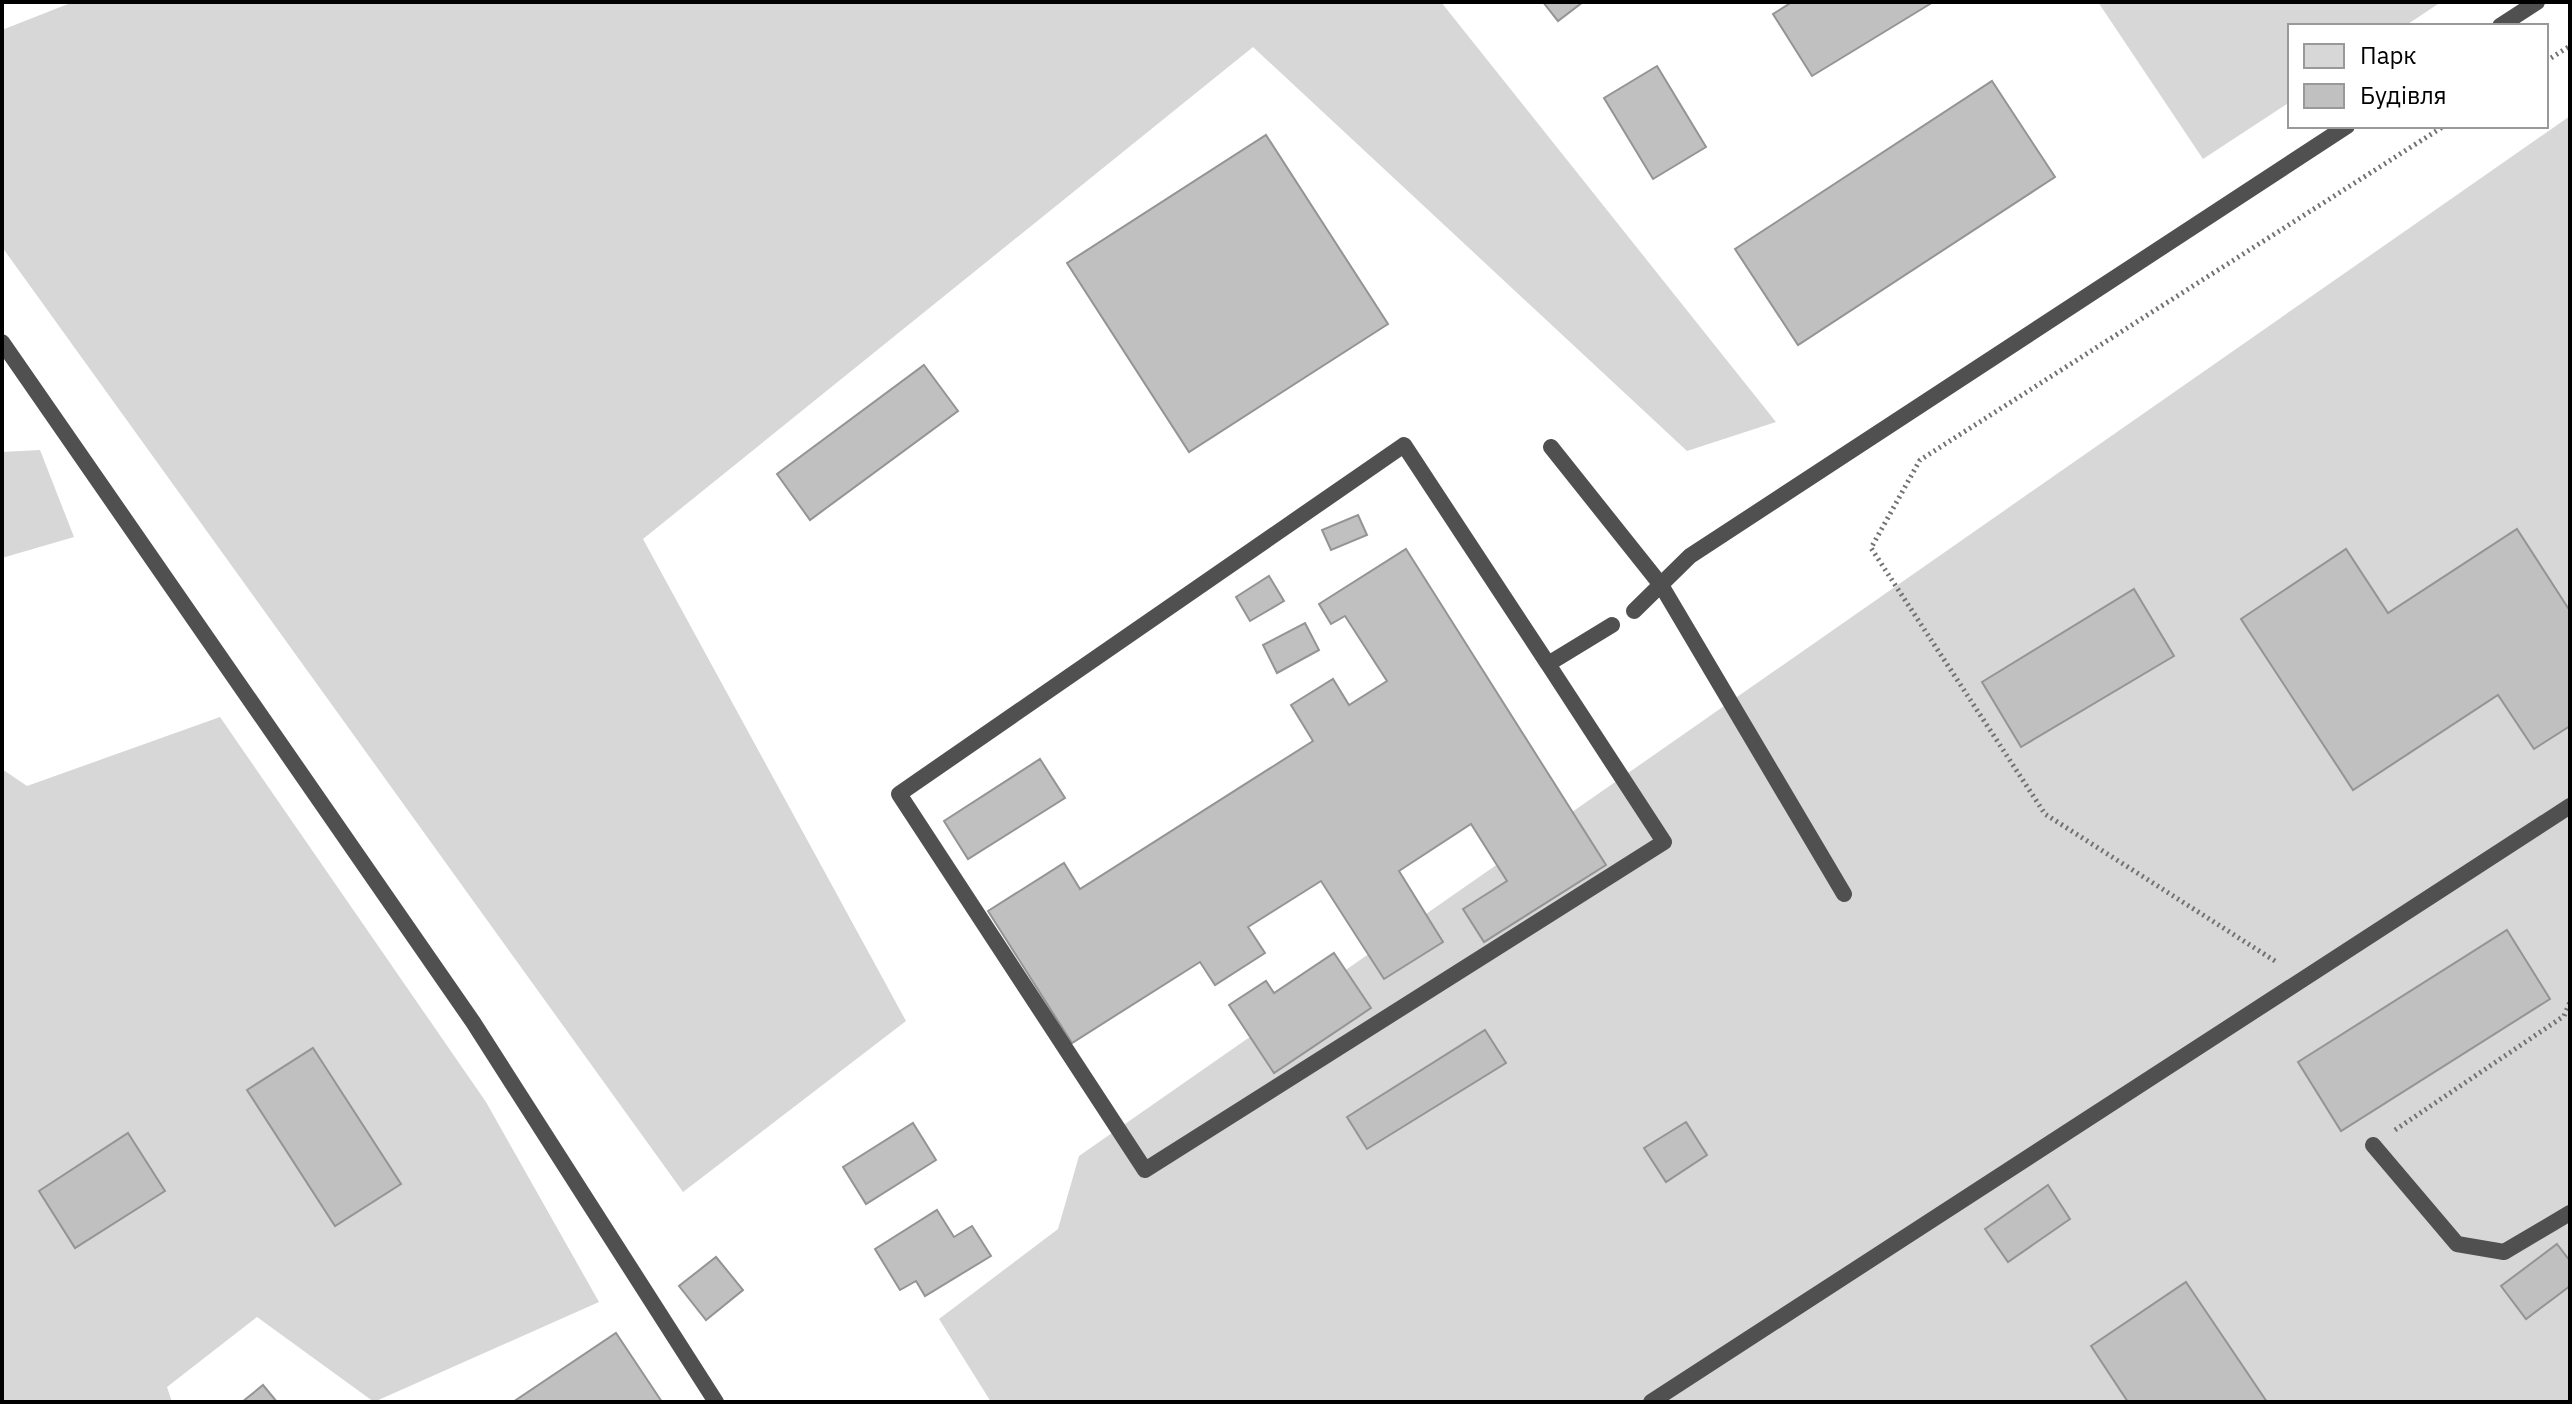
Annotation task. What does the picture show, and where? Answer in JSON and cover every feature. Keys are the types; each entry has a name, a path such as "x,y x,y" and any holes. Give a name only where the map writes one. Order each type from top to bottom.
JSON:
{"lane":[{"path":"2503,24 2537,2"},
{"path":"1634,611 1690,556 2344,128"},
{"path":"2,342 473,1022 716,1402"},
{"path":"1404,445 1548,664 1664,842 1145,1170 899,794 1404,445"},
{"path":"1551,447 1661,585 1844,894"},
{"path":"1548,664 1612,625"},
{"path":"1651,1402 2570,806"},
{"path":"2373,1145 2457,1244 2504,1252 2570,1213"}],"path":[{"path":"2548,60 2570,46"},
{"path":"2302,979 2045,814 1871,548 1920,460 2441,128"},
{"path":"2373,1145 2564,1016 2570,1002"}],"green space":[{"path":"73,2 1441,2 1776,422 1687,451 1253,47 643,539 906,1021 683,1192 2,247 2,30"},
{"path":"2098,2 2441,2 2408,24 2288,24 2288,103 2203,159"},
{"path":"2570,116 2570,1402 991,1402 939,1319 1058,1229 1079,1156"},
{"path":"40,450 74,537 2,558 2,452"},
{"path":"220,717 486,1102 599,1302 374,1402 257,1317 167,1387 172,1402 2,1402 2,769 27,786"}],"building":[{"path":"1543,2 1583,2 1558,21"},
{"path":"1792,2 1930,4 1812,76 1773,14"},
{"path":"1657,66 1706,147 1653,179 1604,98"},
{"path":"1992,81 2055,177 1798,345 1735,249"},
{"path":"1266,135 1388,324 1189,452 1067,263"},
{"path":"924,365 958,411 810,520 777,474"},
{"path":"1358,515 1367,535 1331,550 1322,530"},
{"path":"2517,529 2570,611 2570,726 2534,749 2498,695 2353,790 2241,619 2346,549 2388,613"},
{"path":"1406,549 1606,865 1484,942 1463,909 1507,881 1471,824 1399,871 1443,942 1384,979 1321,881 1248,927 1265,953 1215,985 1200,962 1072,1043 988,911 1064,863 1080,889 1313,741 1291,705 1333,679 1349,705 1387,681 1345,616 1331,624 1319,604"},
{"path":"1269,576 1284,601 1250,621 1236,597"},
{"path":"2134,589 2174,656 2021,747 1982,682"},
{"path":"1305,623 1319,650 1277,673 1263,645"},
{"path":"1040,759 1065,798 968,859 944,821"},
{"path":"2507,930 2550,999 2341,1131 2298,1062"},
{"path":"1334,953 1371,1008 1274,1073 1229,1005 1266,981 1274,993"},
{"path":"1485,1030 1506,1063 1367,1149 1347,1117"},
{"path":"313,1048 401,1184 335,1226 247,1090"},
{"path":"1686,1122 1707,1155 1666,1182 1644,1148"},
{"path":"913,1123 936,1160 866,1204 843,1167"},
{"path":"128,1133 165,1191 75,1248 39,1191"},
{"path":"2048,1185 2070,1219 2008,1262 1985,1229"},
{"path":"937,1210 954,1237 972,1226 991,1256 925,1296 916,1281 900,1290 875,1249"},
{"path":"2557,1244 2570,1261 2570,1286 2526,1319 2501,1286"},
{"path":"716,1257 743,1290 706,1320 679,1286"},
{"path":"2186,1282 2267,1402 2128,1402 2091,1346"},
{"path":"616,1333 662,1402 513,1402"},
{"path":"263,1385 277,1402 242,1402"}]}
